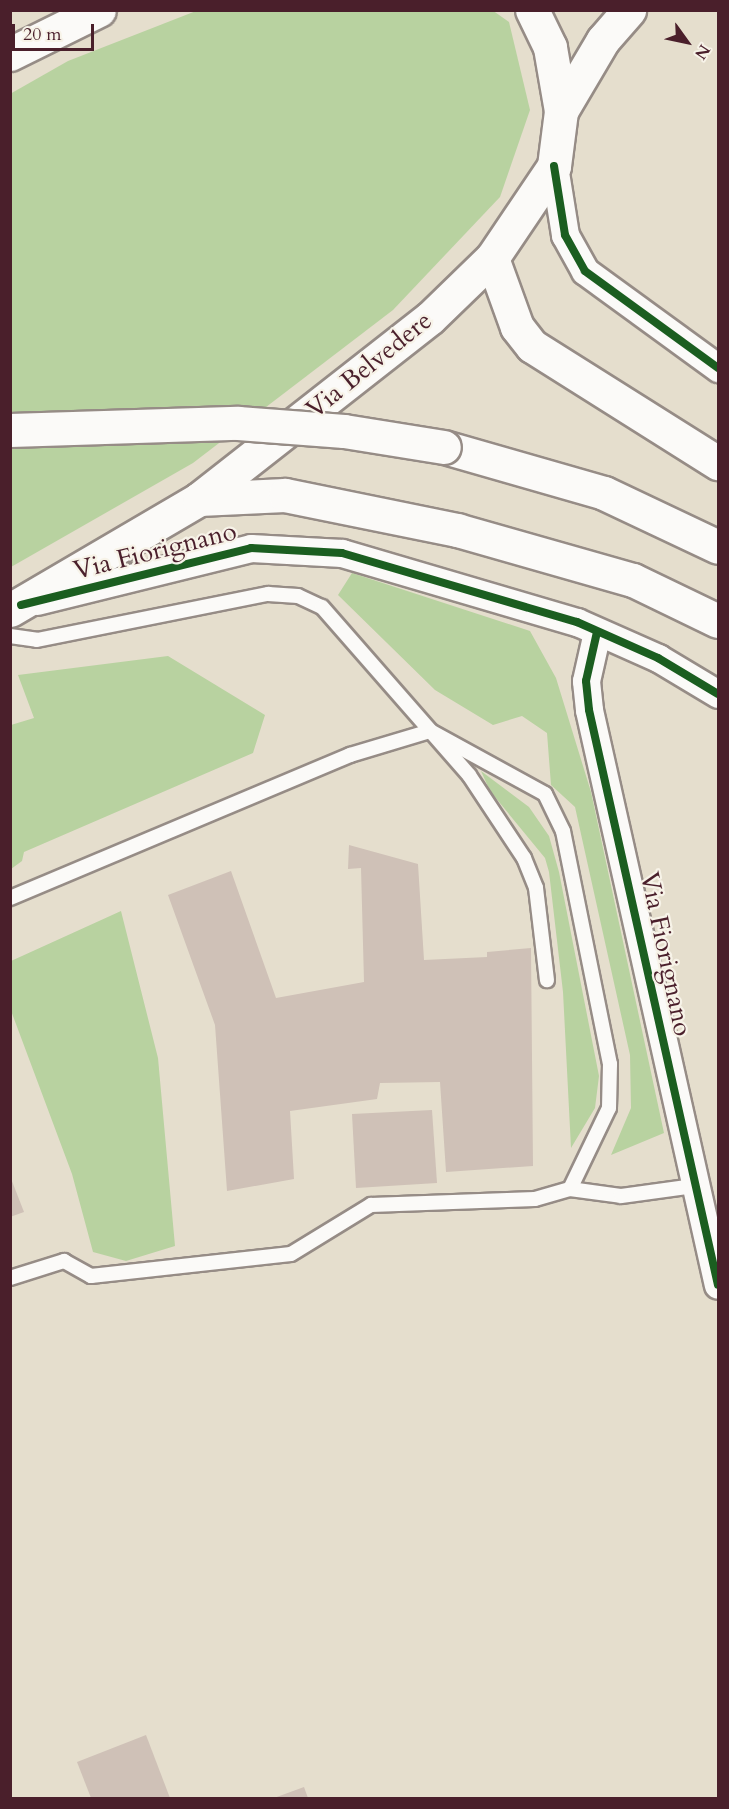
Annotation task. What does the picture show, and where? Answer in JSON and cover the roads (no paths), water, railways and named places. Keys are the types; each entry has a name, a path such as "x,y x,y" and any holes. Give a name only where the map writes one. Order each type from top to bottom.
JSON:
{"main road":[{"path":"10,54 99,10"},
{"name":"Via Belvedere","path":"16,608 199,499 430,318 492,258 554,166 561,111 550,47 532,10"},
{"path":"561,111 603,39 630,10"},
{"path":"492,258 517,327 532,346 718,463"},
{"path":"10,430 238,423 344,431 444,447 604,493 718,547"},
{"path":"199,499 285,495 457,530 633,580 718,621"}],"street":[{"path":"554,166 565,235 585,271 718,368"},
{"name":"Via Fiorignano","path":"16,608 251,548 342,553 587,627 586,681 589,710 694,1186 711,1222 718,1285"},
{"path":"587,627 658,658 718,693"}],"lane":[{"path":"10,636 37,640 268,594 298,596 322,607 469,775 524,858 536,888 547,980"},
{"path":"10,898 350,755 430,731 545,794 563,831 610,1064 609,1108 570,1189"},
{"path":"10,1278 64,1261 91,1276 291,1254 371,1205 535,1200 570,1189 621,1196 694,1186"}]}
